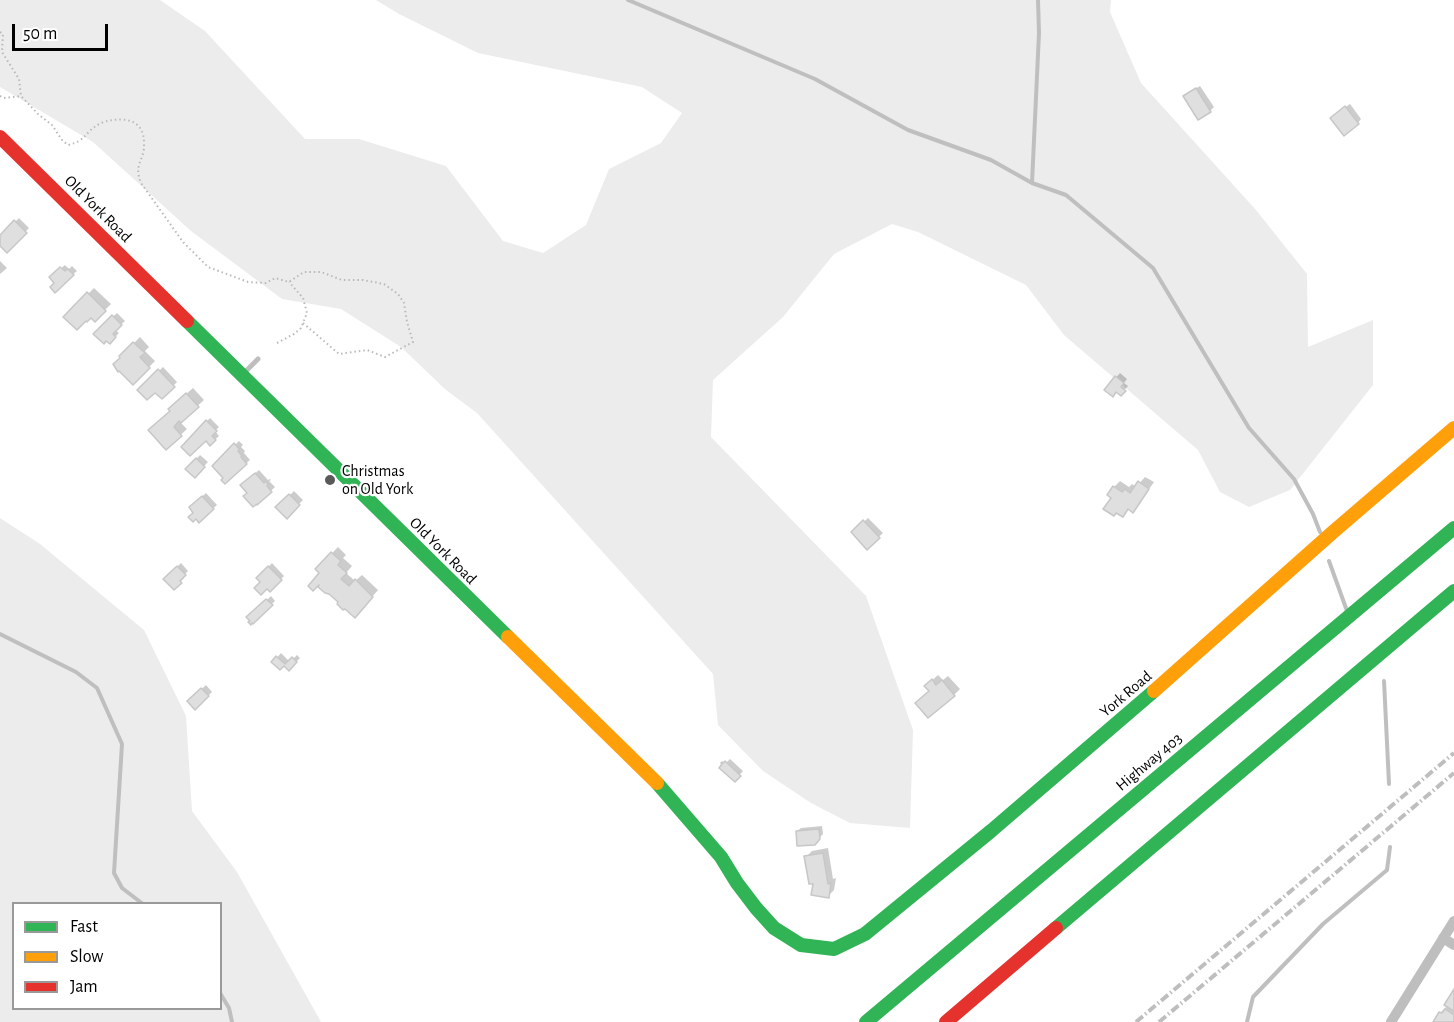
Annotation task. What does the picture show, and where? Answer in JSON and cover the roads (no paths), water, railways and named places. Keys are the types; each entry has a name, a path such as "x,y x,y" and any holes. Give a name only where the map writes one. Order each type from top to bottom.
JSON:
{"main road":[{"name":"Old York Road","path":"0,137 654,782 721,857 737,883 774,928 801,945"},
{"name":"York Road","path":"801,945 834,949 865,934 991,831 1164,683 1454,428"},
{"name":"Highway 403","path":"866,1022 1454,528"},
{"path":"946,1022 1454,591"}],"street":[{"path":"1391,1022 1454,921"},
{"path":"1443,938 1454,945"}],"lane":[{"path":"242,375 258,358"}],"waterway":[{"path":"628,0 815,79 908,130 991,160 1032,183 1066,195 1153,268 1249,428 1294,479 1320,532"},
{"path":"1032,183 1039,33 1038,0"},
{"path":"1329,561 1347,611"},
{"path":"0,634 76,672 97,688 122,744 114,873 122,888 140,902"},
{"path":"1384,681 1389,784"},
{"path":"1247,1022 1253,997 1323,924 1387,870 1390,847"},
{"path":"222,996 229,1008 232,1022"}],"railway":[{"path":"1136,1022 1454,753"},
{"path":"1159,1022 1454,773"}],"place":[{"name":"Christmas on Old York","path":"330,480"}]}
